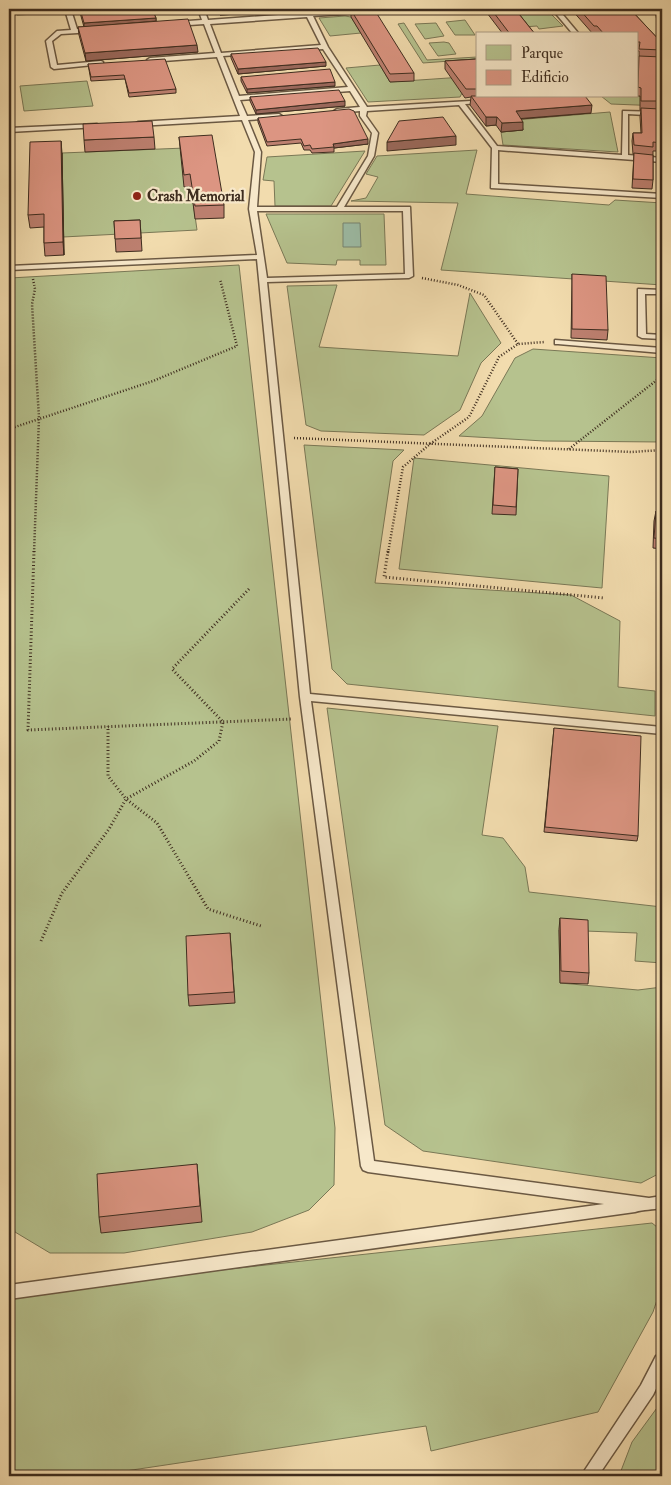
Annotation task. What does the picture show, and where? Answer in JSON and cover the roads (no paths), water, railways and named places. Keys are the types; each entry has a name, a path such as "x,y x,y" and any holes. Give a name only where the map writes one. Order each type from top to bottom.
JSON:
{"lane":[{"path":"201,9 219,55 233,78 236,98 258,152 252,210 261,257 305,697 368,1166 656,1203"},
{"path":"168,24 308,12 394,9"},
{"path":"555,9 574,32"},
{"path":"308,12 325,47 364,108 363,116 374,133 371,156 339,209"},
{"path":"69,13 74,31"},
{"path":"102,29 59,32 49,41 54,67 113,63"},
{"path":"142,61 325,47"},
{"path":"330,70 339,69"},
{"path":"236,98 351,89"},
{"path":"324,112 490,100"},
{"path":"460,102 495,148 494,186 662,196"},
{"path":"625,158 625,112 662,114"},
{"path":"127,124 284,116"},
{"path":"9,130 107,125"},
{"path":"495,148 662,160"},
{"path":"252,210 408,209 409,276 263,280"},
{"path":"9,268 261,257"},
{"path":"662,292 641,291 642,336 662,337"},
{"path":"558,342 662,351"},
{"path":"305,697 662,730"},
{"path":"9,1292 656,1203"},
{"path":"589,1476 647,1390 662,1362"}],"place":[{"name":"Crash Memorial","path":"137,196"}]}
